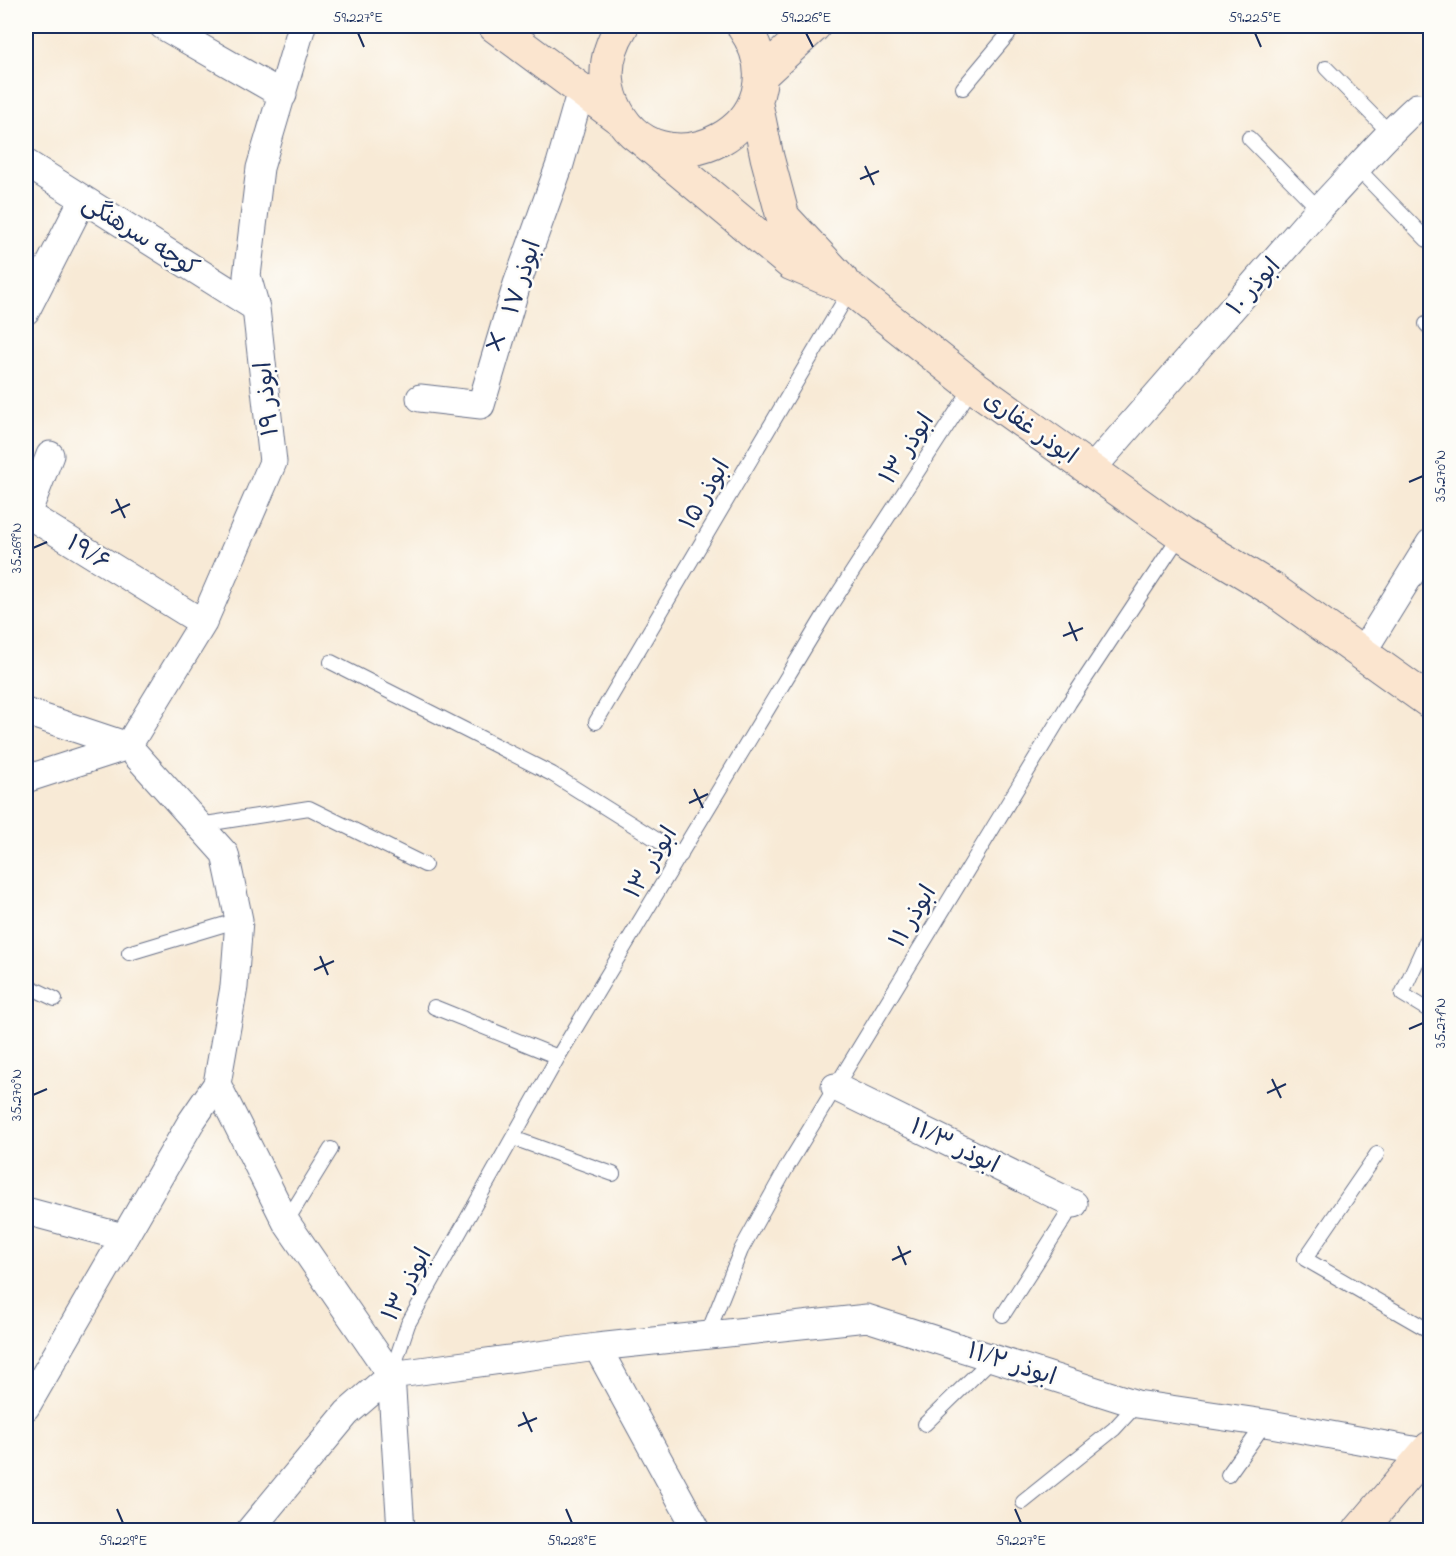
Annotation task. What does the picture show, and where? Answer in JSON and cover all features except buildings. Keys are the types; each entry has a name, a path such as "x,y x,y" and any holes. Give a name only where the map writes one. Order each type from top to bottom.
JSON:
{"main road":[{"path":"495,26 620,118"},
{"path":"620,118 607,88 607,56 622,26"},
{"path":"743,26 755,43 766,157 783,217 850,289"},
{"path":"643,140 674,150 706,147 734,132 759,89 814,26"},
{"name":"ابوذر غفاری","path":"620,118 643,140 792,264 850,289 973,386 1181,534 1272,589 1431,702"},
{"path":"1360,1530 1428,1453"}],"street":[{"path":"163,26 283,95"},
{"name":"ابوذر ۱۹","path":"128,746 203,623 273,462 256,308 247,276 260,168 302,26"},
{"name":"ابوذر ۱۷","path":"420,398 481,405 517,284 560,164 581,90"},
{"name":"ابوذر ۱۰","path":"1092,469 1319,209 1358,170 1389,132 1417,107"},
{"name":"کوچه سرهنگی","path":"26,163 256,308"},
{"path":"26,311 83,199"},
{"name":"۱۹/۶","path":"50,455 27,514 203,623"},
{"path":"1362,653 1431,543"},
{"path":"26,712 128,746 225,854 239,920 234,987 217,1084 191,1122 26,1407"},
{"path":"26,779 128,746"},
{"path":"217,1084 286,1222 391,1375 401,1530"},
{"name":"ابوذر ۱۱/۳","path":"835,1087 1074,1204"},
{"path":"26,1211 123,1238"},
{"name":"ابوذر ۱۱/۲","path":"391,1375 597,1347 867,1318 1137,1404 1428,1453"},
{"path":"597,1347 697,1530"},
{"path":"250,1530 347,1413 391,1375"}],"lane":[{"path":"963,88 1015,26"},
{"path":"1326,68 1389,132"},
{"path":"1249,138 1319,209"},
{"path":"1358,170 1427,240"},
{"name":"ابوذر ۱۵","path":"596,722 850,289"},
{"name":"ابوذر ۱۳","path":"391,1375 408,1324 558,1057 825,614 973,386"},
{"name":"ابوذر ۱۱","path":"707,1335 741,1250 835,1087 1069,703 1181,534"},
{"path":"331,662 552,774 681,855"},
{"path":"199,825 309,808 425,866"},
{"path":"129,953 239,920"},
{"path":"1431,933 1402,994 1431,1011"},
{"path":"26,985 55,999"},
{"path":"434,1007 558,1057"},
{"path":"513,1138 613,1174"},
{"path":"286,1222 331,1149"},
{"path":"1377,1154 1305,1259 1431,1331"},
{"path":"1003,1316 1074,1204"},
{"path":"925,1424 994,1357"},
{"path":"1023,1502 1114,1430 1137,1404"},
{"path":"1228,1475 1265,1424"}]}
